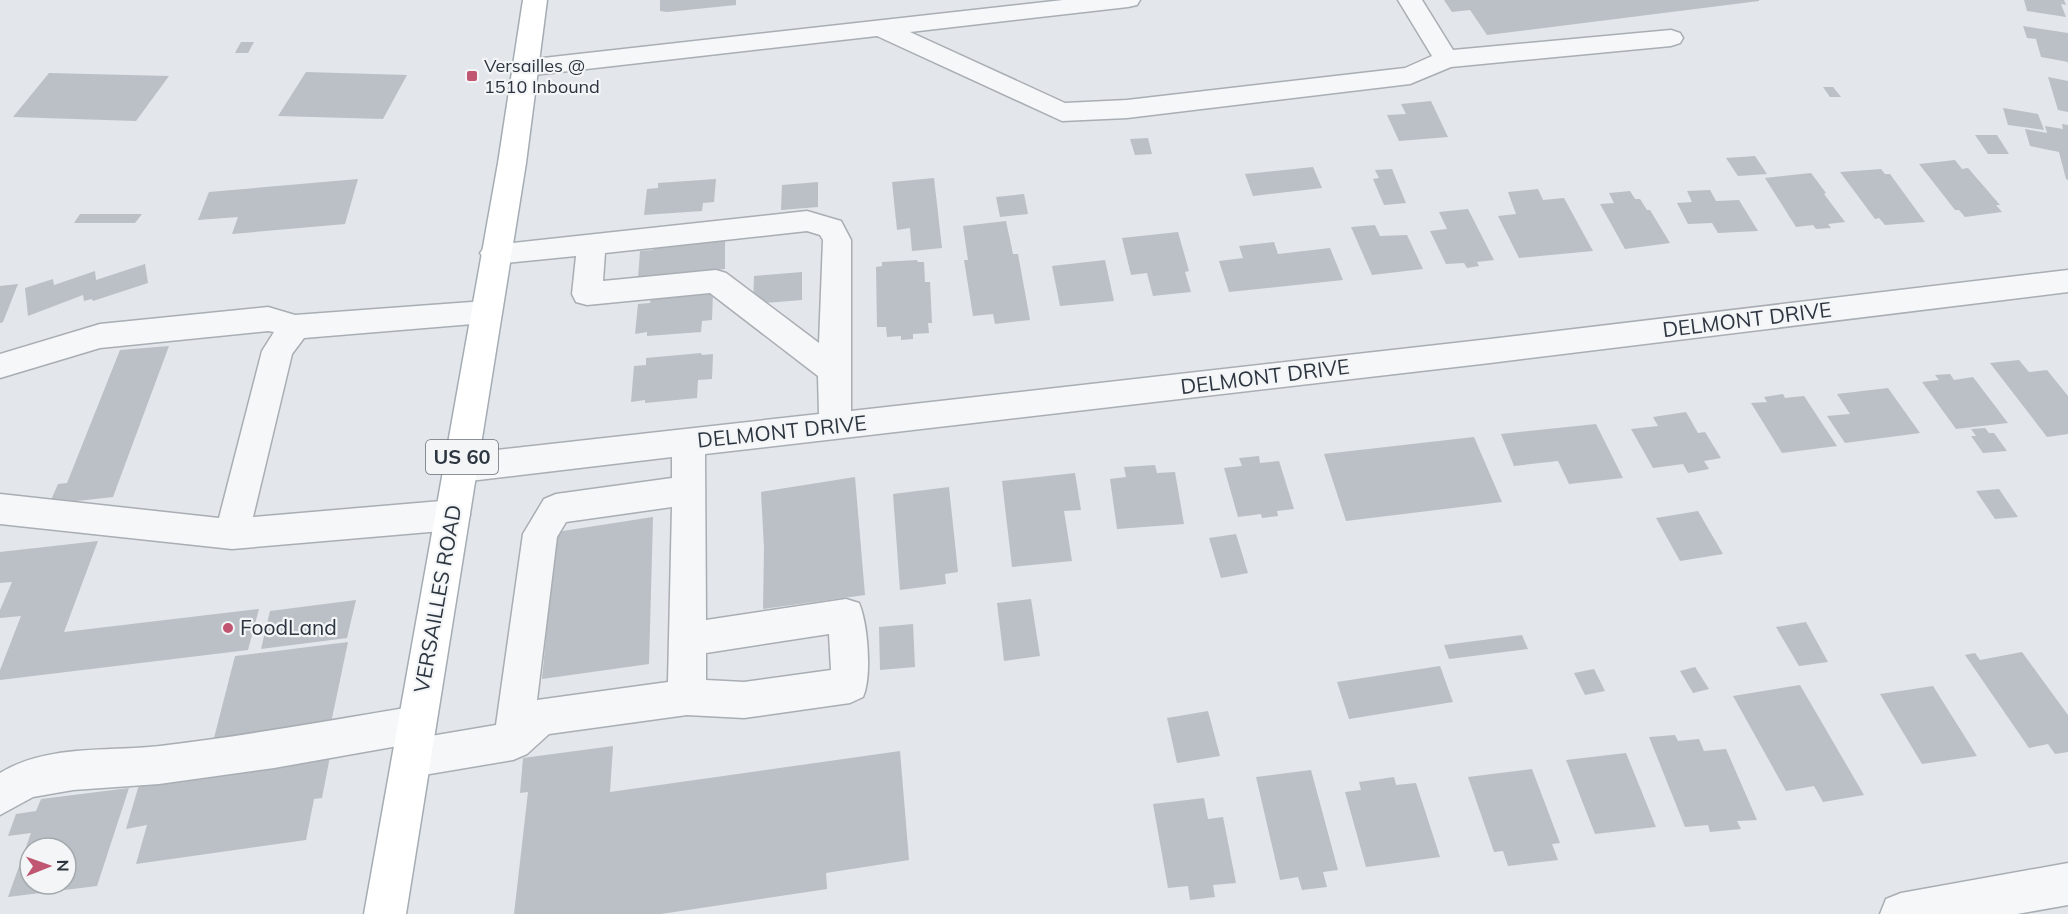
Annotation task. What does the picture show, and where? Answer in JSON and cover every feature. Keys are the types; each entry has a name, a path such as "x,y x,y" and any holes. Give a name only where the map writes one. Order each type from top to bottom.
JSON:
{"main road":[{"name":"VERSAILLES ROAD","path":"385,914 512,163 535,0"}],"street":[{"path":"525,68 1128,0"},
{"path":"1410,0 1446,59"},
{"path":"880,28 1062,112 1127,109 1410,76 1446,59 1671,38"},
{"path":"495,253 807,221 831,228 837,240 835,426"},
{"path":"591,244 587,294 716,281 834,371"},
{"name":"DELMONT DRIVE","path":"461,468 2068,281"},
{"path":"0,366 100,336 268,319 295,327 485,312"},
{"path":"232,534 277,351 295,327"},
{"path":"687,697 689,442"},
{"path":"513,741 540,534 555,509 689,490"},
{"path":"0,509 232,534 453,515"},
{"path":"0,795 26,779 73,771 159,765 240,754 415,741 513,741 540,717 687,697 744,700 850,685 846,615 688,639"},
{"path":"1901,914 2068,884"}],"building":[{"path":"660,0 736,0 736,5 667,12 660,11"},
{"path":"1444,0 1759,1 1487,35 1470,10 1452,12"},
{"path":"2024,0 2064,0 2066,5 2061,4 2066,17 2027,11"},
{"path":"2023,26 2068,33 2068,62 2041,57 2036,39 2027,38"},
{"path":"241,42 254,42 248,53 235,53"},
{"path":"306,72 407,75 383,119 278,116"},
{"path":"49,73 169,76 136,121 13,117"},
{"path":"2048,77 2068,81 2068,112 2058,110"},
{"path":"1823,87 1833,87 1841,97 1830,97"},
{"path":"1431,101 1448,137 1399,141 1387,115 1406,114 1401,104"},
{"path":"2003,108 2038,114 2044,130 2008,125"},
{"path":"2062,124 2068,125 2068,180 2059,152 2030,146 2025,129 2047,133 2045,126 2063,129"},
{"path":"1975,135 1997,135 2009,154 1988,154"},
{"path":"1148,138 1152,154 1135,155 1130,139"},
{"path":"1755,156 1767,174 1738,176 1726,158"},
{"path":"1955,160 1962,169 1968,168 2000,205 1996,205 2002,212 1965,217 1959,210 1955,210 1919,164"},
{"path":"1313,167 1322,188 1253,196 1245,174"},
{"path":"1392,169 1406,203 1384,205 1373,179 1379,178 1375,170"},
{"path":"1881,169 1885,174 1890,174 1925,222 1885,225 1879,218 1875,219 1840,172"},
{"path":"1811,173 1845,222 1828,224 1831,228 1816,229 1813,225 1796,227 1765,178"},
{"path":"934,178 942,248 912,251 910,228 897,230 892,182"},
{"path":"358,179 345,224 232,234 238,217 198,220 209,192"},
{"path":"716,179 714,202 703,203 702,211 644,215 647,189 658,188 658,183"},
{"path":"818,182 818,207 781,210 782,185"},
{"path":"1538,189 1543,200 1564,198 1593,251 1519,258 1498,216 1516,214 1508,192"},
{"path":"1710,190 1716,201 1739,200 1758,231 1718,233 1712,223 1688,224 1677,203 1692,202 1687,191"},
{"path":"1630,191 1635,199 1640,199 1647,210 1650,210 1670,243 1625,249 1600,204 1614,203 1609,193"},
{"path":"1024,194 1028,214 1000,217 996,197"},
{"path":"1468,209 1494,260 1477,262 1479,266 1467,268 1464,263 1446,264 1430,231 1447,229 1439,212"},
{"path":"80,214 142,214 135,223 74,223"},
{"path":"1006,221 1013,254 1018,254 1030,320 995,324 993,314 973,316 964,260 968,260 963,226"},
{"path":"1375,225 1380,236 1407,235 1423,269 1372,275 1351,227"},
{"path":"725,231 725,269 638,279 640,251 653,250 654,238"},
{"path":"1178,232 1189,271 1185,272 1191,292 1153,296 1147,273 1131,275 1122,238"},
{"path":"1274,242 1278,254 1330,248 1343,280 1229,292 1219,261 1243,258 1239,246"},
{"path":"917,260 924,262 925,282 930,282 932,323 928,323 929,333 913,334 913,339 901,340 901,336 887,337 886,327 877,327 876,267 882,266 882,262"},
{"path":"1105,260 1114,301 1060,306 1052,266"},
{"path":"145,264 148,283 93,301 92,299 84,301 83,295 28,316 25,288 53,279 54,285 95,271 96,280"},
{"path":"802,272 802,300 753,304 754,276"},
{"path":"18,284 3,322 0,323 0,286"},
{"path":"713,292 712,320 702,321 701,332 647,336 647,332 635,334 638,304 650,303 651,298"},
{"path":"169,346 113,497 59,503 60,499 51,500 58,484 67,483 120,350"},
{"path":"701,353 702,355 713,354 712,379 698,380 697,398 645,403 645,400 631,402 634,366 646,365 646,358"},
{"path":"2019,360 2029,372 2047,370 2068,396 2068,434 2047,437 1990,363"},
{"path":"1950,374 1954,380 1973,377 2008,423 1956,429 1922,382 1939,380 1935,375"},
{"path":"1888,388 1920,433 1845,443 1827,416 1850,414 1837,394"},
{"path":"1783,394 1785,398 1804,396 1837,446 1782,453 1751,403 1767,402 1764,397"},
{"path":"1686,412 1698,433 1705,432 1721,458 1704,461 1709,469 1688,473 1683,464 1653,468 1631,429 1658,426 1653,417"},
{"path":"1596,424 1623,478 1569,484 1558,461 1514,466 1501,434"},
{"path":"1985,428 1989,433 1994,433 2007,451 1983,453 1971,436 1976,436 1971,429"},
{"path":"1474,437 1502,502 1346,521 1324,454"},
{"path":"1259,456 1260,463 1279,461 1294,509 1277,511 1278,516 1262,518 1261,514 1238,517 1224,468 1242,466 1239,458"},
{"path":"1155,465 1157,473 1175,472 1184,524 1117,529 1110,479 1126,477 1124,467"},
{"path":"1075,473 1081,510 1064,511 1072,561 1012,567 1002,481"},
{"path":"855,477 865,595 763,609 764,548 761,492"},
{"path":"949,487 958,572 945,574 946,584 900,590 893,494"},
{"path":"1999,489 2018,517 1995,519 1976,491"},
{"path":"1698,511 1723,554 1680,561 1656,518"},
{"path":"653,517 649,664 542,679 556,532"},
{"path":"1236,534 1248,573 1221,578 1209,538"},
{"path":"98,541 64,632 259,609 248,650 0,680 0,670 21,616 0,618 0,610 12,582 0,583 0,552"},
{"path":"1031,599 1040,656 1004,661 997,603"},
{"path":"356,600 347,638 261,649 270,611"},
{"path":"1806,622 1828,662 1799,666 1776,627"},
{"path":"913,624 915,667 880,670 879,627"},
{"path":"1522,635 1528,649 1449,659 1444,645"},
{"path":"348,642 331,723 214,738 235,656"},
{"path":"2022,652 2068,715 2068,752 2055,754 2048,744 2029,748 1965,655 1975,653 1980,660"},
{"path":"1440,666 1453,702 1349,719 1337,682"},
{"path":"1695,667 1709,689 1693,693 1680,671"},
{"path":"1594,669 1605,691 1585,695 1574,673"},
{"path":"1800,685 1864,795 1823,802 1814,786 1786,791 1733,696"},
{"path":"1933,686 1977,756 1922,764 1880,694"},
{"path":"1208,711 1220,756 1177,763 1167,718"},
{"path":"1675,735 1678,741 1699,739 1704,751 1726,749 1757,820 1737,821 1741,829 1710,832 1708,825 1685,827 1649,737"},
{"path":"613,746 610,792 900,751 909,860 826,873 827,889 661,914 514,914 528,792 520,793 523,758"},
{"path":"331,751 322,798 314,799 306,840 136,864 147,825 126,829 141,778"},
{"path":"1626,753 1656,827 1595,834 1566,760"},
{"path":"1532,769 1560,843 1552,844 1558,860 1508,866 1503,851 1494,852 1468,777"},
{"path":"1311,770 1338,870 1323,872 1327,887 1302,890 1298,877 1280,880 1256,777"},
{"path":"1394,777 1396,785 1416,783 1440,857 1366,867 1345,792 1361,790 1359,782"},
{"path":"129,788 97,886 78,888 78,836 30,836 31,833 8,836 16,814 36,811 41,799"},
{"path":"1204,798 1208,819 1223,817 1236,883 1213,885 1215,897 1190,900 1188,886 1168,888 1153,804"},
{"path":"18,869 18,896 8,897"}],"place":[{"name":"Versailles @ 1510 Inbound","path":"472,76"},
{"name":"FoodLand","path":"228,628"}]}
